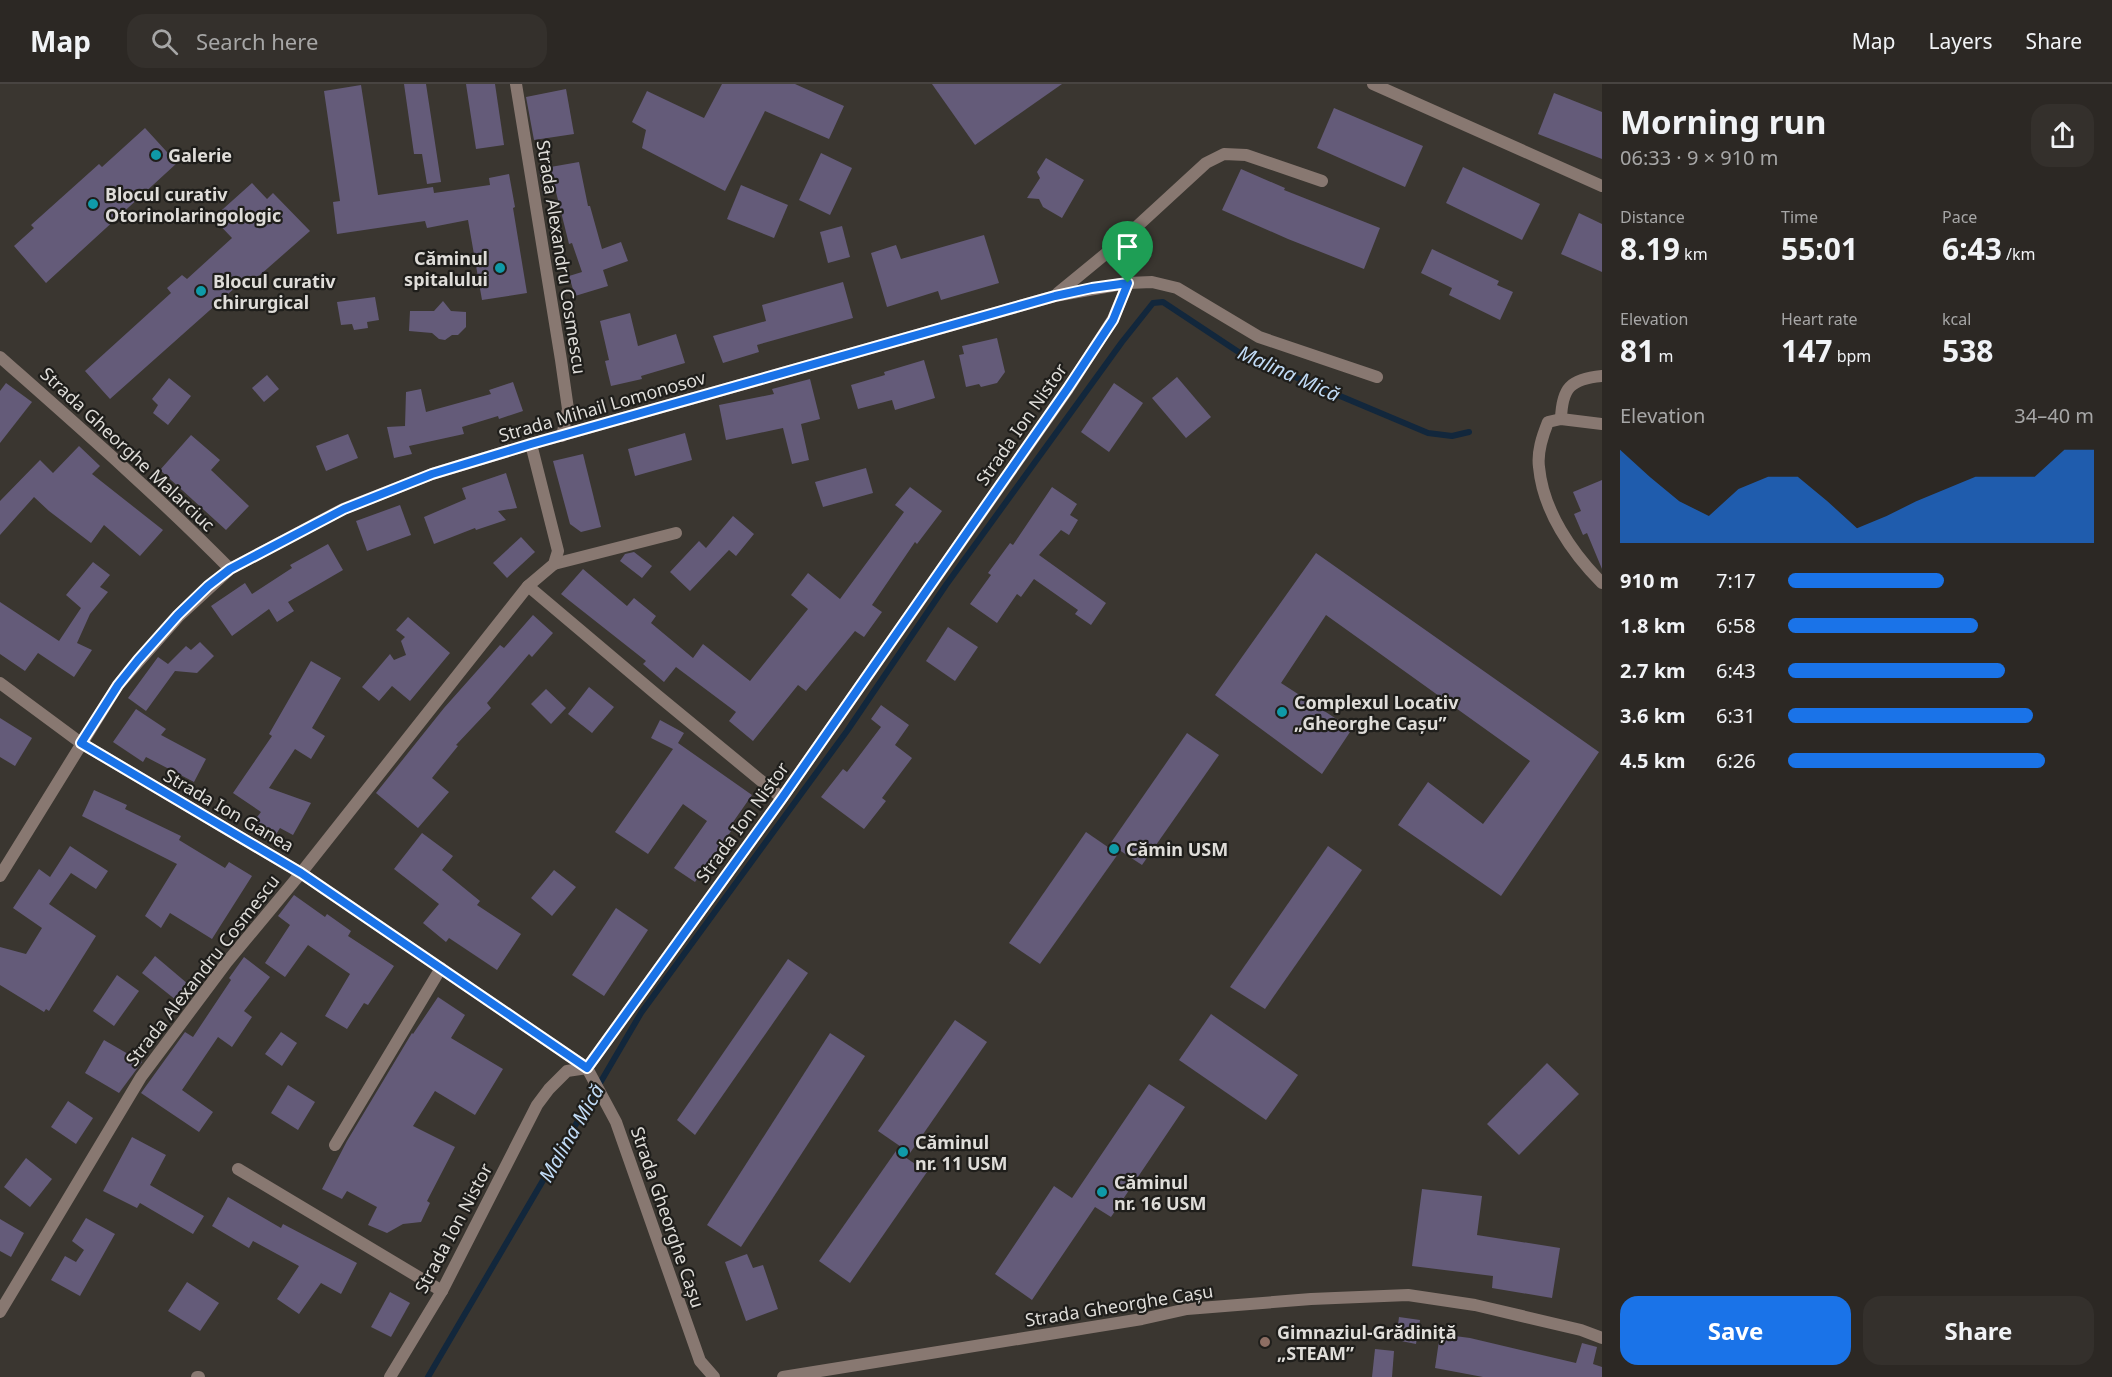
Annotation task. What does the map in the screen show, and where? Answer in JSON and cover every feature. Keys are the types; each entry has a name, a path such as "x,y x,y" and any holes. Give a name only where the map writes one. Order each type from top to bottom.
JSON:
{"street":[{"name":"Strada Alexandru Cosmescu","path":"516,84 568,409 562,436"},
{"path":"1373,84 1602,186"},
{"path":"1055,296 1120,242 1206,163 1224,154 1246,155 1322,181"},
{"name":"Strada Mihail Lomonosov","path":"0,876 118,685 178,615 230,569 344,509 432,474 1055,296 1128,283 1152,282 1177,288 1260,337 1377,377"},
{"name":"Strada Ion Nistor","path":"390,1377 442,1291 537,1105 567,1071 587,1068 782,798 1068,388 1113,320 1128,283"},
{"name":"Strada Gheorghe Malarciuc","path":"0,357 114,459 230,569"},
{"path":"1561,419 1562,400 1572,384 1587,377 1602,376"},
{"path":"1602,424 1561,419 1548,422 1542,435 1539,467 1543,488 1558,525 1585,565 1602,583"},
{"path":"531,444 558,551 554,564"},
{"name":"Strada Alexandru Cosmescu","path":"0,1312 141,1077 226,962 301,873 528,586 554,564 676,533"},
{"path":"528,586 782,798"},
{"name":"Strada Ion Ganea","path":"0,682 81,743 301,873 587,1068"},
{"path":"335,1145 441,968"},
{"name":"Strada Gheorghe Cașu","path":"587,1068 616,1122 700,1361 714,1377"},
{"path":"238,1169 442,1291"},
{"name":"Strada Gheorghe Cașu","path":"783,1377 1130,1321 1187,1309 1311,1299 1408,1295 1476,1305 1581,1330 1602,1338"}],"building":[{"path":"404,84 426,84 441,182 427,184 422,154 414,154"},
{"path":"466,84 495,84 504,145 476,149"},
{"path":"722,84 795,84 844,106 829,139 765,111 725,191 642,148 646,130 632,122 647,91 704,118"},
{"path":"932,84 1062,84 975,145"},
{"path":"361,85 378,195 433,187 434,193 490,185 489,178 509,174 527,293 482,300 468,220 427,228 425,221 337,234 333,202 340,201 324,91"},
{"path":"566,89 574,134 534,140 526,97"},
{"path":"1554,93 1602,112 1602,159 1538,134"},
{"path":"1334,108 1423,146 1405,187 1317,148"},
{"name":"Blocul curativ Otorinolaringologic","path":"145,128 177,163 46,283 14,246 34,228 31,225 99,164 102,167"},
{"path":"821,153 852,168 830,215 799,200"},
{"path":"1046,158 1084,180 1062,218 1043,207 1039,199 1027,198 1040,178 1037,172"},
{"path":"579,162 588,206 590,206 602,249 621,242 628,261 603,270 608,286 575,296 569,276 582,272 572,243 569,244 556,192 543,195 539,169"},
{"path":"1463,167 1540,204 1522,240 1446,203"},
{"path":"1241,169 1285,188 1284,190 1380,228 1364,269 1222,210"},
{"name":"Blocul curativ chirurgical","path":"252,183 267,199 273,193 310,231 251,283 246,278 110,399 85,371 171,293 167,288 182,275 187,279 232,238 213,218"},
{"path":"741,185 788,205 774,238 727,219"},
{"path":"1579,213 1602,224 1602,272 1561,254"},
{"path":"842,226 850,257 828,263 820,232"},
{"path":"984,235 999,283 941,300 938,291 887,307 871,253 896,245 901,259"},
{"path":"1432,249 1499,281 1497,285 1513,292 1500,320 1449,295 1452,288 1421,273"},
{"path":"843,282 853,318 757,345 759,352 723,363 713,336 766,321 762,305"},
{"path":"375,297 379,320 367,322 368,328 354,330 352,324 341,325 337,302"},
{"path":"443,301 451,311 466,312 466,327 458,335 452,335 445,340 439,339 432,333 409,331 410,311 434,311"},
{"path":"630,313 638,346 676,334 685,363 641,376 642,379 611,386 605,361 609,360 600,321"},
{"path":"997,338 1005,372 997,383 981,387 979,384 966,387 959,355 964,354 962,346"},
{"path":"924,360 935,398 895,410 892,400 858,409 851,385"},
{"path":"267,375 279,389 264,402 252,388"},
{"path":"1177,377 1211,417 1186,438 1152,398"},
{"path":"169,378 191,396 168,425 153,413 158,405 152,399"},
{"path":"810,379 820,419 801,424 809,460 792,464 783,428 726,440 719,405 774,394 772,389"},
{"path":"513,382 523,411 462,427 464,434 409,446 412,454 394,458 387,427 405,426 406,392 421,389 426,412 491,394 489,390"},
{"path":"6,383 32,402 0,443 0,391"},
{"path":"1114,383 1143,403 1109,452 1081,432"},
{"path":"685,433 692,460 635,476 628,449"},
{"path":"348,434 358,458 326,471 316,446"},
{"path":"191,435 220,460 211,470 249,506 226,530 160,470"},
{"path":"79,446 100,466 92,474 163,530 140,556 104,525 91,543 34,497 0,535 0,501 40,460 53,473"},
{"path":"583,454 601,527 581,532 570,524 553,461"},
{"path":"866,468 873,493 823,507 815,482"},
{"path":"506,473 517,508 498,511 506,520 476,530 475,528 434,544 424,517 466,499 462,488"},
{"path":"1602,480 1602,569 1587,533 1583,535 1574,514 1581,511 1573,492"},
{"path":"910,487 942,511 917,544 915,542 872,605 882,612 864,637 855,631 806,691 798,685 753,741 729,721 736,712 676,667 664,682 643,664 646,661 561,594 583,569 627,606 634,598 656,616 651,623 693,658 703,644 750,681 808,609 791,595 808,573 840,599 904,512 895,505"},
{"path":"1052,487 1077,504 1070,515 1078,520 1069,535 1061,530 1039,555 1106,603 1091,625 1075,614 1078,610 1034,579 1021,597 1017,594 997,623 970,604 991,575 988,573 1010,543 1013,545"},
{"path":"400,505 411,535 367,551 356,521"},
{"path":"733,516 754,534 736,556 729,550 690,591 670,572 699,541 706,548"},
{"path":"521,537 535,552 507,578 493,563"},
{"path":"328,544 343,570 288,602 294,611 277,622 269,609 232,636 211,606 245,583 252,594 292,568 290,565"},
{"path":"634,552 652,566 642,578 620,561 625,554"},
{"name":"Complexul Locativ „Gheorghe Cașu”","path":"1316,553 1599,752 1501,896 1398,825 1428,782 1483,824 1530,761 1326,615 1281,683 1352,729 1322,774 1215,695"},
{"path":"93,562 110,575 100,587 108,592 90,614 77,643 92,650 74,677 38,653 25,671 0,654 0,602 59,641 81,608 66,595"},
{"path":"533,615 553,633 532,657 529,654 487,703 491,708 456,745 458,746 432,778 449,792 418,828 376,793 444,708 500,645 504,648"},
{"path":"408,617 450,653 410,701 392,686 379,701 362,687 390,654 394,660 406,655 401,641 405,637 396,630"},
{"path":"948,627 978,647 955,681 926,661"},
{"path":"200,642 214,656 197,673 175,671 146,711 128,698 158,657 168,664 186,646 191,650"},
{"path":"311,661 341,678 312,728 325,736 311,759 295,749 269,788 311,803 293,835 280,828 273,839 250,826 261,812 233,793 272,736 269,734"},
{"path":"589,687 614,707 592,733 568,714"},
{"path":"546,689 566,708 551,724 531,704"},
{"path":"881,705 909,725 895,745 912,758 882,798 886,801 864,829 821,797 843,769 847,772 881,727 871,719"},
{"path":"136,709 166,729 161,735 206,759 194,782 146,757 143,762 113,742"},
{"path":"0,718 32,738 15,766 0,757"},
{"path":"660,720 684,733 678,743 752,795 731,825 734,827 695,882 674,868 707,821 683,804 648,854 615,832 673,749 651,738"},
{"path":"1187,733 1219,755 1142,865 1110,844"},
{"path":"94,790 127,805 125,809 181,836 179,840 225,868 229,862 252,876 212,939 170,913 161,928 145,916 177,864 82,816"},
{"path":"1086,832 1118,854 1040,964 1009,943"},
{"path":"422,833 453,856 442,870 480,901 477,905 521,934 497,970 449,938 446,942 423,923 439,904 394,869"},
{"path":"70,846 108,871 96,889 71,873 49,904 96,936 49,1011 46,1009 44,1012 0,985 0,947 26,954 42,928 13,908 39,869 50,877"},
{"path":"1328,846 1362,870 1265,1009 1230,987"},
{"path":"554,870 576,887 552,916 531,898"},
{"path":"294,895 325,917 327,914 351,931 348,936 394,966 368,1005 364,1003 347,1029 325,1016 350,974 308,945 285,977 265,963 290,925 278,916"},
{"path":"616,908 648,930 604,996 572,975"},
{"path":"155,956 188,984 176,1000 142,973"},
{"path":"244,957 270,977 244,1011 252,1017 232,1047 218,1037 182,1090 213,1112 199,1132 141,1093 185,1032 193,1037"},
{"path":"788,959 808,973 695,1135 677,1120"},
{"path":"117,975 139,991 114,1026 93,1011"},
{"path":"438,997 465,1015 451,1038 503,1069 475,1115 435,1091 413,1126 455,1147 427,1201 430,1203 421,1222 403,1224 387,1233 368,1225 377,1207 347,1191 342,1199 322,1189 347,1141 412,1033"},
{"path":"1211,1014 1298,1075 1266,1120 1179,1060"},
{"path":"955,1020 987,1042 910,1153 878,1131"},
{"path":"281,1032 297,1043 282,1066 265,1054"},
{"path":"830,1033 865,1056 741,1247 707,1225"},
{"path":"104,1040 142,1062 119,1093 85,1073"},
{"path":"1547,1063 1579,1094 1519,1155 1487,1124"},
{"name":"Căminul nr. 16 USM","path":"1149,1084 1185,1107 1111,1217 1095,1207 1032,1300 995,1274 1054,1186 1072,1198"},
{"path":"288,1085 315,1102 298,1130 271,1113"},
{"path":"68,1101 93,1118 76,1144 51,1127"},
{"path":"132,1137 166,1155 150,1185 204,1216 193,1234 140,1203 137,1208 103,1191"},
{"path":"896,1151 927,1172 850,1283 819,1261"},
{"path":"26,1158 52,1179 30,1207 4,1187"},
{"path":"1422,1189 1482,1196 1477,1235 1560,1248 1552,1298 1492,1288 1493,1276 1412,1266"},
{"path":"228,1197 281,1228 283,1224 357,1263 341,1294 321,1283 299,1314 277,1299 299,1266 253,1241 249,1248 212,1226"},
{"path":"86,1218 115,1234 80,1296 51,1280 65,1256 76,1262 84,1250 72,1241"},
{"path":"0,1219 24,1233 11,1257 0,1251"},
{"path":"747,1254 753,1268 763,1265 778,1309 746,1321 725,1262"},
{"path":"187,1282 219,1303 200,1331 168,1311"},
{"path":"390,1292 410,1303 391,1337 371,1327"},
{"path":"1399,1317 1420,1320 1416,1344 1396,1340"},
{"path":"1440,1334 1470,1338 1576,1363 1582,1343 1597,1347 1593,1364 1602,1367 1602,1377 1483,1377 1435,1368"},
{"path":"1375,1349 1394,1351 1392,1377 1372,1377"}],"waterway":[{"name":"Malina Mică","path":"428,1377 641,1013 847,731 946,585 1122,342 1153,303 1163,302 1243,355 1428,433 1452,436 1469,432"}],"place":[{"name":"Galerie","path":"156,155"},
{"name":"Blocul curativ Otorinolaringologic","path":"93,204"},
{"name":"Căminul spitalului","path":"500,268"},
{"name":"Blocul curativ chirurgical","path":"201,291"},
{"name":"Complexul Locativ „Gheorghe Cașu”","path":"1282,712"},
{"name":"Cămin USM","path":"1114,849"},
{"name":"Căminul nr. 11 USM","path":"903,1152"},
{"name":"Căminul nr. 16 USM","path":"1102,1192"},
{"name":"Gimnaziul-Grădiniță „STEAM”","path":"1265,1342"}],"route":[{"path":"1128,283 1113,320 1068,388 782,798 587,1068 301,873 81,743 118,685 138,660 178,615 208,586 230,569 344,509 432,474 531,444 1055,296 1128,283"}]}
